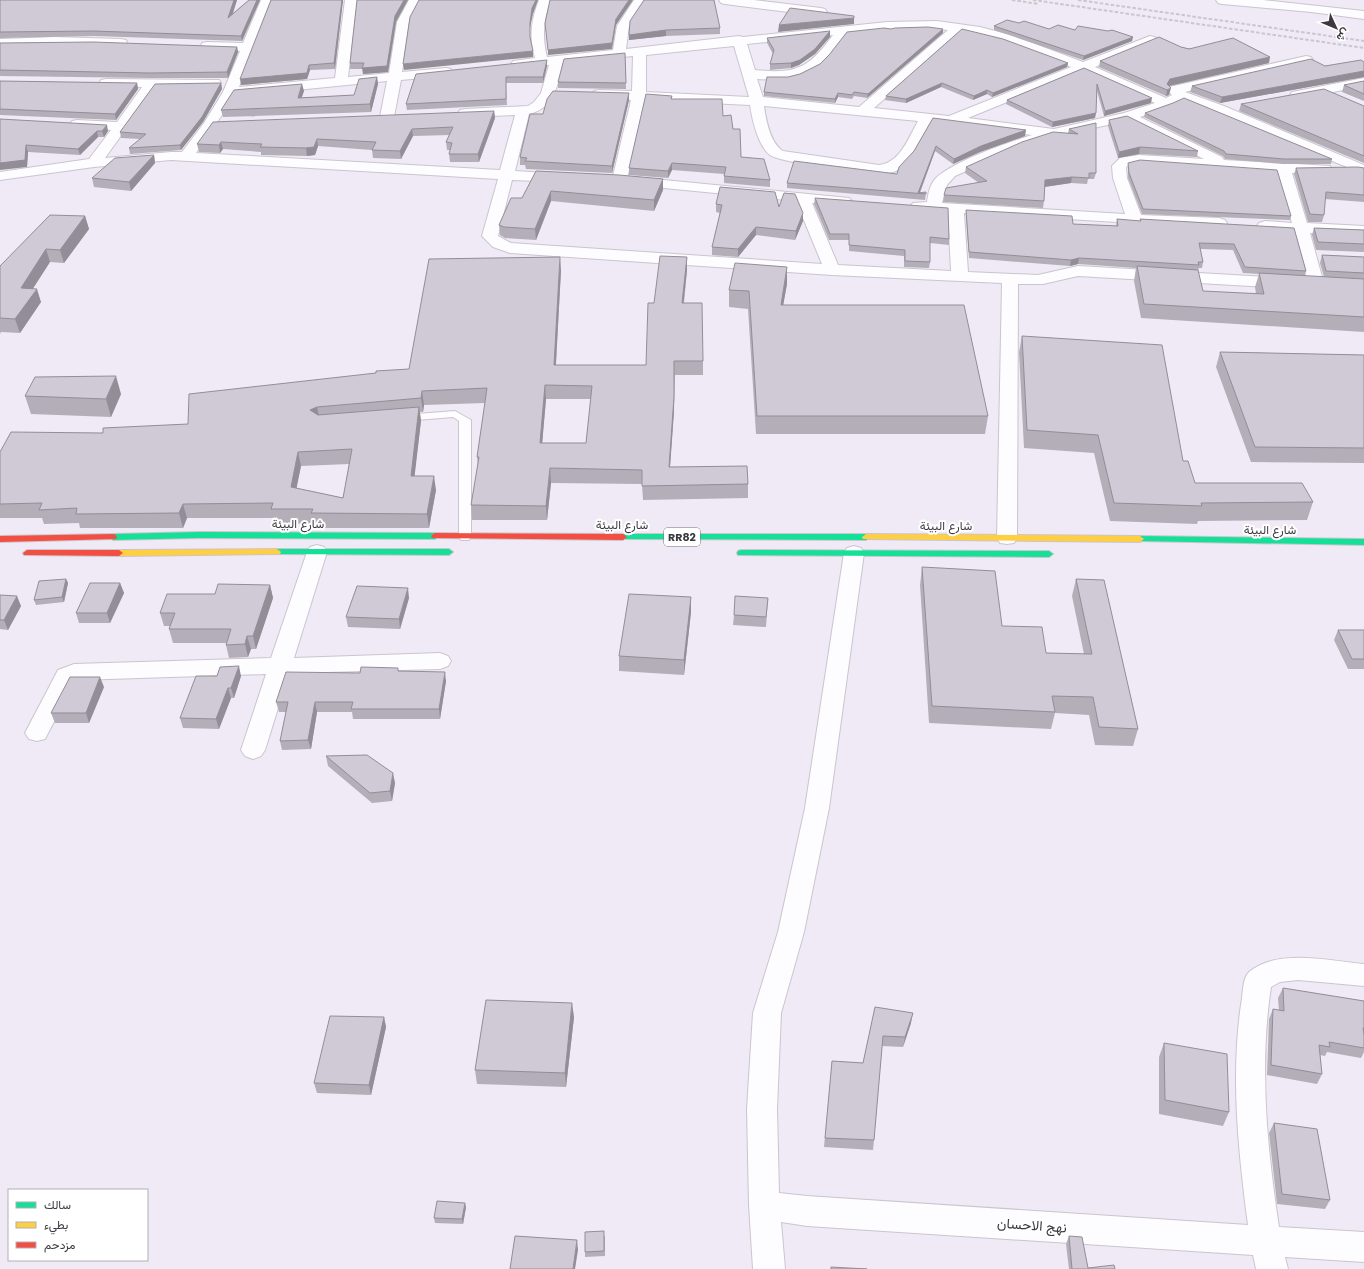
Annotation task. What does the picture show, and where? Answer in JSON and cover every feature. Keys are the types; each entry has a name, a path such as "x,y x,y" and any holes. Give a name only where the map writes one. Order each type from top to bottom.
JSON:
{"highway":[{"name":"شارع البيئة","path":"0,539 198,535 1007,538 1364,542"},
{"path":"16,553 456,552"},
{"path":"734,553 1061,554"}],"street":[{"path":"186,157 210,124 231,87 267,0"},
{"path":"341,82 351,0"},
{"path":"387,117 395,77 403,22 415,0"},
{"path":"542,61 536,37 538,21 545,0"},
{"path":"619,54 624,26 640,0"},
{"path":"725,0 834,14"},
{"path":"1222,0 1311,8 1364,15"},
{"path":"856,16 874,20 887,26"},
{"path":"506,65 887,26 937,25 959,27 1008,39 1084,67 1167,103"},
{"path":"861,112 959,27"},
{"path":"749,74 784,76 802,72 810,68 832,46 842,31"},
{"path":"739,40 760,120 771,148 784,156 879,169 890,168 902,160 926,118"},
{"path":"952,120 1150,40"},
{"path":"0,43 55,41 133,43"},
{"path":"194,46 248,48"},
{"path":"640,52 639,95 612,180 860,202"},
{"path":"455,114 533,110 540,106 548,93 557,60"},
{"path":"1306,60 1174,90 1182,95 1363,169"},
{"path":"96,83 231,87 341,82 457,71"},
{"path":"1286,97 1364,82"},
{"path":"94,163 152,84"},
{"path":"1324,90 1344,99"},
{"path":"548,93 563,94"},
{"path":"586,94 756,101 952,120 1054,133"},
{"path":"933,208 940,183 950,173 1016,144 1054,133 1128,116 1167,103 1182,95"},
{"path":"1219,109 1242,105"},
{"path":"523,111 490,236 496,243 510,248 832,270 960,277 1048,279 1070,271 1085,271 1323,285 1315,256 1301,228 1283,169"},
{"path":"372,118 402,116"},
{"path":"1128,116 1225,164"},
{"path":"60,123 120,126"},
{"path":"210,124 225,123"},
{"path":"0,176 158,156 575,178"},
{"path":"1135,219 1120,178 1119,166 1121,163 1130,160 1139,159 1225,164 1283,169 1363,169"},
{"path":"802,197 832,270"},
{"path":"904,205 933,208 1230,224"},
{"path":"956,209 960,277"},
{"path":"1254,225 1364,231"},
{"path":"1007,538 1010,279"},
{"path":"253,750 316,552"},
{"path":"770,1269 764,1205 762,1109 767,1013 791,932 817,808 854,553"},
{"path":"37,733 66,676 74,672 440,661"},
{"path":"1268,1255 1252,1128 1251,1051 1254,1003 1258,981 1275,971 1298,969 1364,975"},
{"name":"نهج الاحسان","path":"764,1205 807,1211 1268,1255 1364,1247"}],"lane":[{"path":"391,419 455,414 465,420 465,537"}],"building":[{"path":"0,0 234,0 228,18 249,0 257,0 241,36 93,31 0,32"},
{"path":"271,0 342,0 334,63 309,65 307,73 240,79"},
{"path":"357,0 404,0 395,16 387,66 362,68 364,63 350,63"},
{"path":"419,0 536,0 532,8 530,23 530,37 533,51 403,64 410,17"},
{"path":"550,0 629,0 616,19 612,43 548,50 545,23"},
{"path":"644,0 714,0 720,28 666,30 629,35 630,21"},
{"path":"790,8 854,16 854,18 779,25"},
{"path":"1007,20 1019,23 1024,21 1049,29 1058,25 1075,30 1078,26 1108,31 1112,30 1133,37 1084,56 994,26"},
{"path":"928,27 943,29 868,94 854,92 852,95 838,93 835,99 764,92 767,77 788,77 800,74 820,64 847,32 884,28"},
{"path":"962,29 1003,39 1068,63 993,93 987,90 974,96 942,83 906,99 886,96"},
{"path":"830,31 815,49 800,60 791,63 770,64 774,50 767,38"},
{"path":"1159,37 1189,49 1233,38 1270,57 1170,79 1167,84 1171,88 1167,90 1100,61"},
{"path":"93,42 237,47 227,72 150,73 0,70 0,43"},
{"path":"625,53 626,83 558,82 564,59"},
{"path":"1311,59 1325,66 1361,60 1364,62 1364,71 1222,97 1192,86"},
{"path":"547,60 543,77 506,77 506,99 406,104 416,74"},
{"path":"1084,68 1152,98 1105,111 1097,84 1096,113 1053,122 1007,100"},
{"path":"377,77 370,104 221,110 234,90 302,84 298,98 354,95 359,79"},
{"path":"0,81 137,83 115,114 0,109"},
{"path":"1364,81 1364,94 1344,85"},
{"path":"221,83 202,117 180,145 129,148 146,134 120,132 155,84"},
{"path":"1324,89 1364,106 1364,156 1241,104"},
{"path":"553,91 629,93 612,166 525,161 527,158 520,157 530,114 543,114 547,99"},
{"path":"646,94 672,96 671,99 722,99 723,116 731,115 733,129 740,129 741,157 764,159 770,180 724,176 726,167 672,163 668,171 629,168"},
{"path":"1184,98 1332,159 1284,159 1226,154 1224,151 1145,113"},
{"path":"494,111 478,154 449,154 452,143 446,142 453,127 412,129 400,151 372,150 376,142 317,139 314,147 306,148 260,147 262,144 221,142 219,145 197,144 213,122"},
{"path":"1127,116 1198,151 1140,147 1119,152 1109,120"},
{"path":"933,118 1026,130 981,146 954,159 936,146 918,193 926,192 926,194 787,183 794,161 897,174 899,167 914,151"},
{"path":"0,119 107,125 102,131 97,131 78,149 26,145 25,160 0,163"},
{"path":"1096,123 1096,173 1089,173 1089,178 1072,177 1045,180 1044,201 944,195 946,188 987,181 966,167 1022,142 1053,132 1078,134 1069,129"},
{"path":"154,155 129,182 92,178 115,158"},
{"path":"1140,160 1277,170 1291,216 1143,209 1129,173 1128,163"},
{"path":"1296,168 1364,168 1364,195 1326,192 1324,215 1310,214"},
{"path":"536,171 619,175 663,179 654,200 551,191 535,229 504,227 499,225 511,198 522,198"},
{"path":"720,187 775,192 779,207 784,193 795,194 803,213 796,231 756,227 738,249 712,247 722,205 716,204"},
{"path":"815,198 948,208 949,239 930,237 930,262 905,261 905,250 849,245 849,234 830,234"},
{"path":"966,210 1072,216 1073,224 1118,226 1117,219 1141,221 1140,219 1294,228 1306,271 1245,267 1234,244 1199,243 1203,262 1198,262 1199,265 1079,258 1071,260 969,252"},
{"path":"50,215 85,216 60,250 46,249 21,288 37,289 15,319 0,318 0,266"},
{"path":"1314,228 1364,230 1364,244 1318,242"},
{"path":"1322,255 1364,257 1364,273 1326,271"},
{"path":"660,256 687,257 682,303 702,303 703,361 674,361 674,397 669,467 747,466 748,484 642,486 642,470 550,468 546,506 471,505 479,457 477,457 487,388 422,391 421,398 317,407 310,410 318,415 419,407 411,476 434,476 427,514 311,513 313,509 271,509 273,503 183,504 179,513 76,514 77,508 39,510 42,503 0,504 0,452 11,432 103,433 103,428 188,424 189,394 376,373 376,371 409,369 429,259 560,257 554,365 646,365 648,303 654,303","holes":["545,385 592,386 586,443 540,443","352,449 343,498 291,487 298,452"]},
{"path":"735,263 787,267 781,305 964,305 988,416 757,416 749,291 729,290"},
{"path":"1137,266 1198,270 1203,291 1264,294 1259,273 1364,279 1364,317 1144,304"},
{"path":"1022,336 1162,345 1183,461 1188,461 1195,483 1302,483 1313,502 1201,503 1202,506 1114,503 1098,435 1027,430"},
{"path":"1220,352 1364,355 1364,448 1255,447"},
{"path":"116,376 106,399 25,396 35,377"},
{"path":"922,567 995,571 1002,626 1042,627 1046,653 1092,654 1076,579 1104,580 1138,729 1099,727 1093,697 1052,696 1055,712 932,706"},
{"path":"66,579 62,597 34,600 39,581"},
{"path":"90,583 120,583 107,613 76,613"},
{"path":"218,584 270,585 253,636 247,636 245,644 226,645 231,629 169,629 175,613 160,613 167,594 215,594"},
{"path":"357,586 408,588 399,619 346,617"},
{"path":"629,594 691,597 684,660 619,656"},
{"path":"0,595 17,596 4,620 0,620"},
{"path":"735,596 768,598 766,617 734,615"},
{"path":"1338,630 1364,630 1364,659 1352,659"},
{"path":"239,666 231,688 228,688 216,719 180,718 196,676 217,676 220,667"},
{"path":"361,667 398,668 398,671 445,672 439,709 351,709 353,702 315,702 308,740 280,741 288,702 276,702 286,672 360,673"},
{"path":"70,677 100,677 86,713 51,713"},
{"path":"367,755 393,773 390,791 370,793 326,756"},
{"path":"1283,988 1364,1001 1364,1048 1329,1042 1330,1047 1319,1045 1322,1074 1271,1065 1273,1009 1284,1011"},
{"path":"486,1000 572,1003 565,1073 475,1070"},
{"path":"875,1007 913,1013 905,1037 883,1036 874,1140 825,1138 832,1061 863,1063"},
{"path":"330,1016 384,1017 369,1085 314,1083"},
{"path":"1164,1043 1227,1054 1229,1112 1165,1100"},
{"path":"1274,1123 1317,1129 1330,1200 1282,1194"},
{"path":"437,1201 465,1203 462,1219 434,1218"},
{"path":"604,1231 604,1251 585,1252 585,1232"},
{"path":"515,1236 577,1240 573,1269 510,1269"},
{"path":"1069,1236 1082,1237 1088,1268 1114,1265 1115,1269 1072,1269"},
{"path":"831,1267 867,1269 831,1269"}],"railway":[{"path":"1012,0 1039,4"},
{"path":"1033,0 1364,48"},
{"path":"1078,0 1364,41"}],"traffic: fast":[{"path":"113,537 199,535 435,536"},
{"path":"623,537 866,537"},
{"path":"1140,539 1364,542"},
{"path":"277,552 449,552"},
{"path":"741,553 1049,554"}],"traffic: slow":[{"path":"866,537 1140,539"},
{"path":"119,553 277,552"}],"traffic: jam":[{"path":"435,536 623,537"},
{"path":"0,539 113,537"},
{"path":"27,553 119,553"}]}
